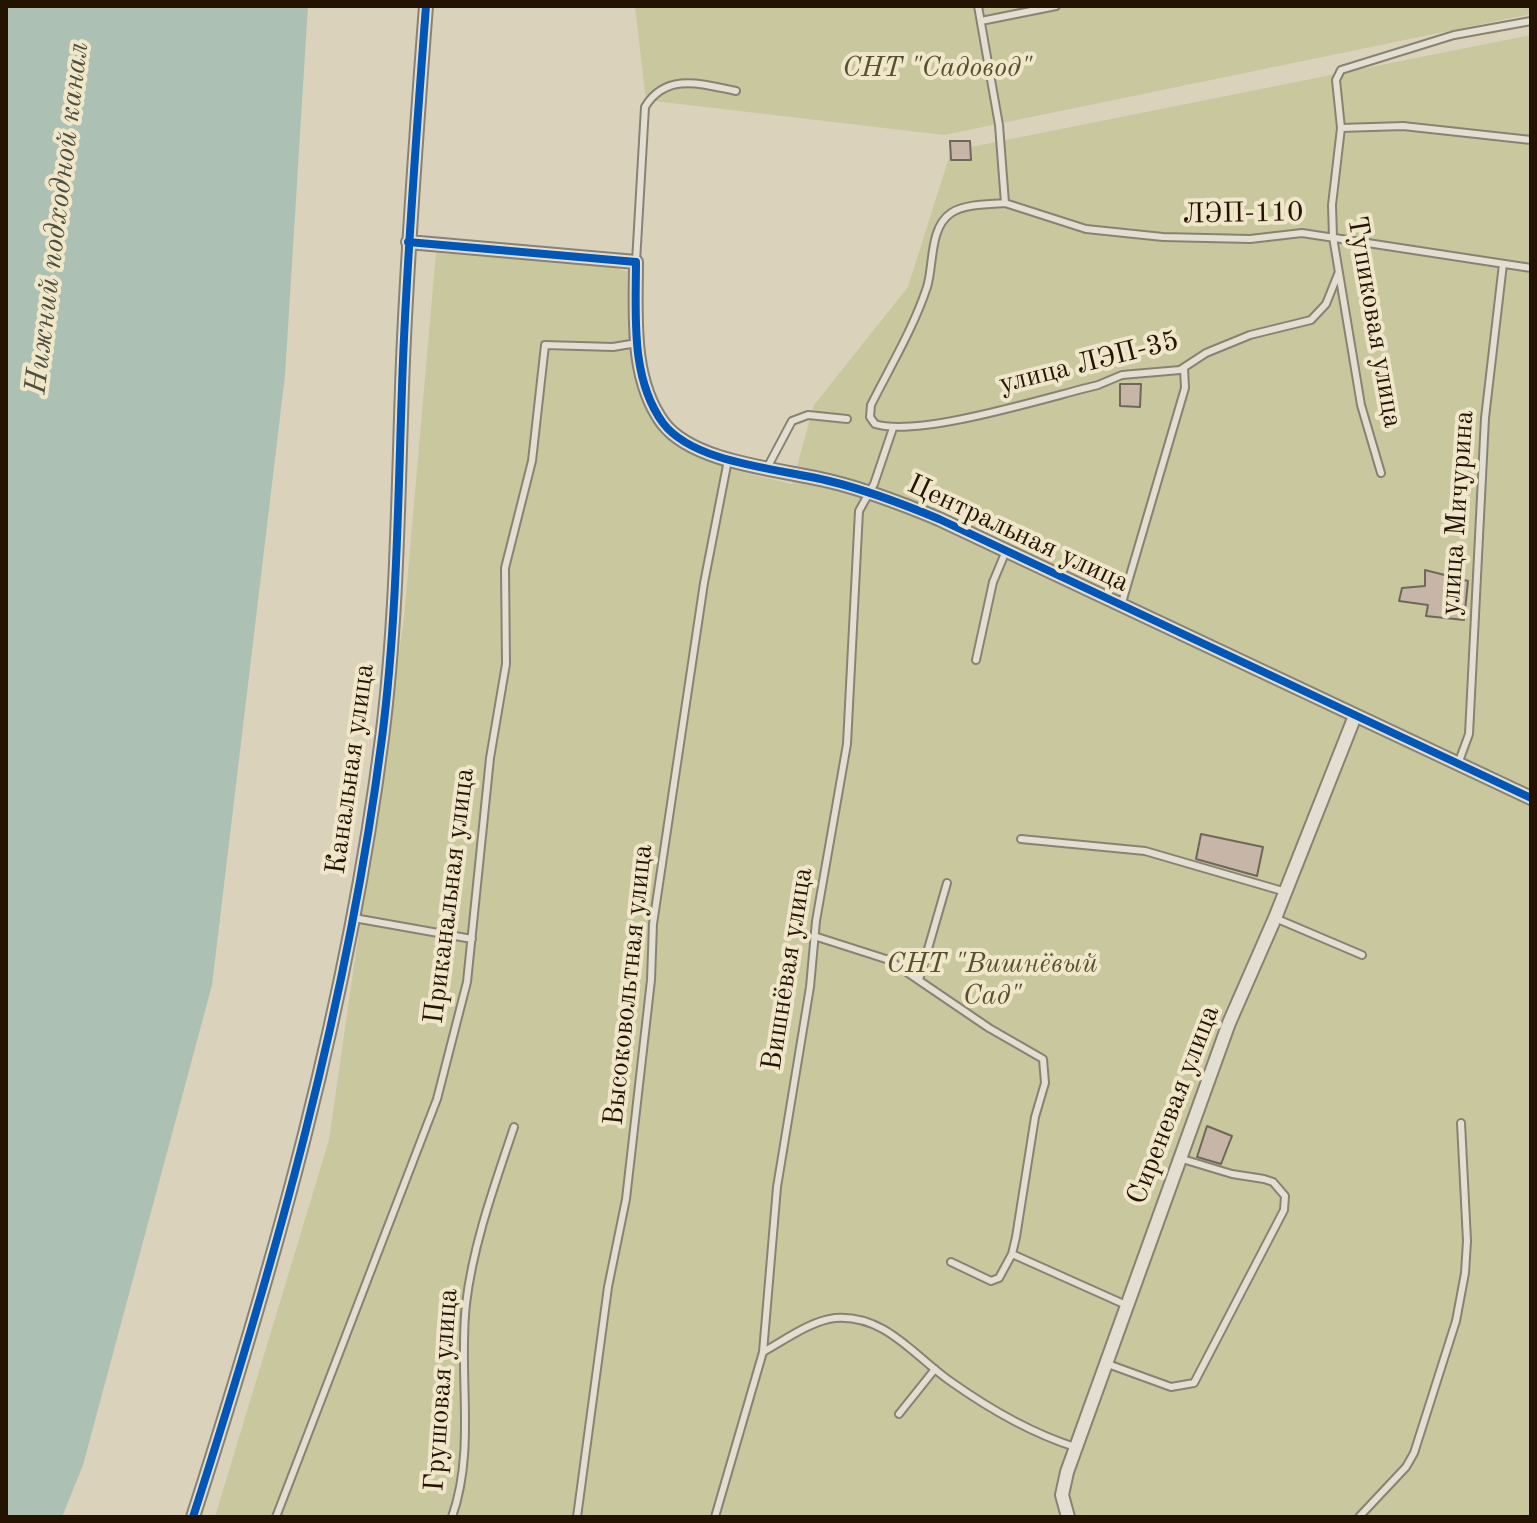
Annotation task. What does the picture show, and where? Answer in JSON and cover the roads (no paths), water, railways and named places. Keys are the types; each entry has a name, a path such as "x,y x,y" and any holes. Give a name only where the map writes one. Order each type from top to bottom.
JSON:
{"street":[{"name":"Канальная улица","path":"193,1517 311,1117 382,739 388,676 408,242 426,6"},
{"path":"408,242 636,262"},
{"name":"Центральная улица","path":"636,262 637,343 645,385 664,424 685,440 728,459 869,492 939,519 1531,798"},
{"name":"Сиреневая улица","path":"1068,1517 1063,1506 1063,1485 1178,1158 1229,1023 1286,892 1355,716"}],"lane":[{"path":"893,428 875,424 870,417 871,405 926,289 934,242 943,222 951,213 962,209 1005,203 999,125 978,6"},
{"path":"981,21 1056,6"},
{"name":"Тупиковая улица","path":"1381,473 1361,405 1333,237 1341,128 1336,80 1341,70 1454,35 1531,21"},
{"path":"636,262 645,107 661,88 680,83 695,82 736,91"},
{"path":"1341,128 1403,126 1531,140"},
{"name":"ЛЭП-110","path":"1005,203 1086,229 1163,237 1250,239 1302,233 1531,268"},
{"name":"улица Мичурина","path":"1458,764 1469,734 1485,418 1503,264"},
{"name":"улица ЛЭП-35","path":"893,428 945,422 1098,385 1122,375 1184,368 1206,353 1250,335 1311,320 1326,304 1338,274"},
{"name":"Приканальная улица","path":"276,1517 437,1099 467,982 490,758 506,664 503,614 505,568 532,461 545,345 613,347 637,343"},
{"path":"1121,606 1185,388 1184,368"},
{"path":"767,468 792,421 808,415 847,419"},
{"name":"Вишнёвая улица","path":"715,1517 763,1352 777,1187 810,987 814,936 847,744 857,525 861,504 869,492 893,428"},
{"name":"Высоковольтная улица","path":"577,1517 608,1287 628,1184 651,980 653,924 704,583 728,459"},
{"path":"976,660 993,582 1006,551"},
{"path":"1021,839 1145,851 1286,892"},
{"path":"919,980 947,883"},
{"path":"351,917 472,939"},
{"path":"1275,918 1362,955"},
{"path":"814,936 879,955 989,1028 1043,1059 1045,1083 1035,1117 1012,1254 1002,1274 991,1281 951,1262"},
{"path":"1359,1517 1406,1467 1414,1453 1456,1321 1467,1241 1461,1123"},
{"name":"Грушовая улица","path":"452,1517 464,1476 466,1302 494,1189 514,1127"},
{"path":"1105,1363 1171,1387 1194,1383 1284,1210 1285,1196 1273,1182 1178,1158"},
{"path":"1012,1254 1126,1305"},
{"path":"763,1352 824,1320 850,1318 886,1331 935,1369 1009,1418 1075,1447"},
{"path":"899,1414 935,1369"}],"water":[{"name":"Нижний подходной канал","path":"6,6 308,6 285,375 212,985 83,1465 62,1517 6,1517"}],"park label":[{"name":"СНТ \"Садовод\"","path":"937,69"},
{"name":"СНТ \"Вишнёвый Сад\"","path":"992,981"}]}
